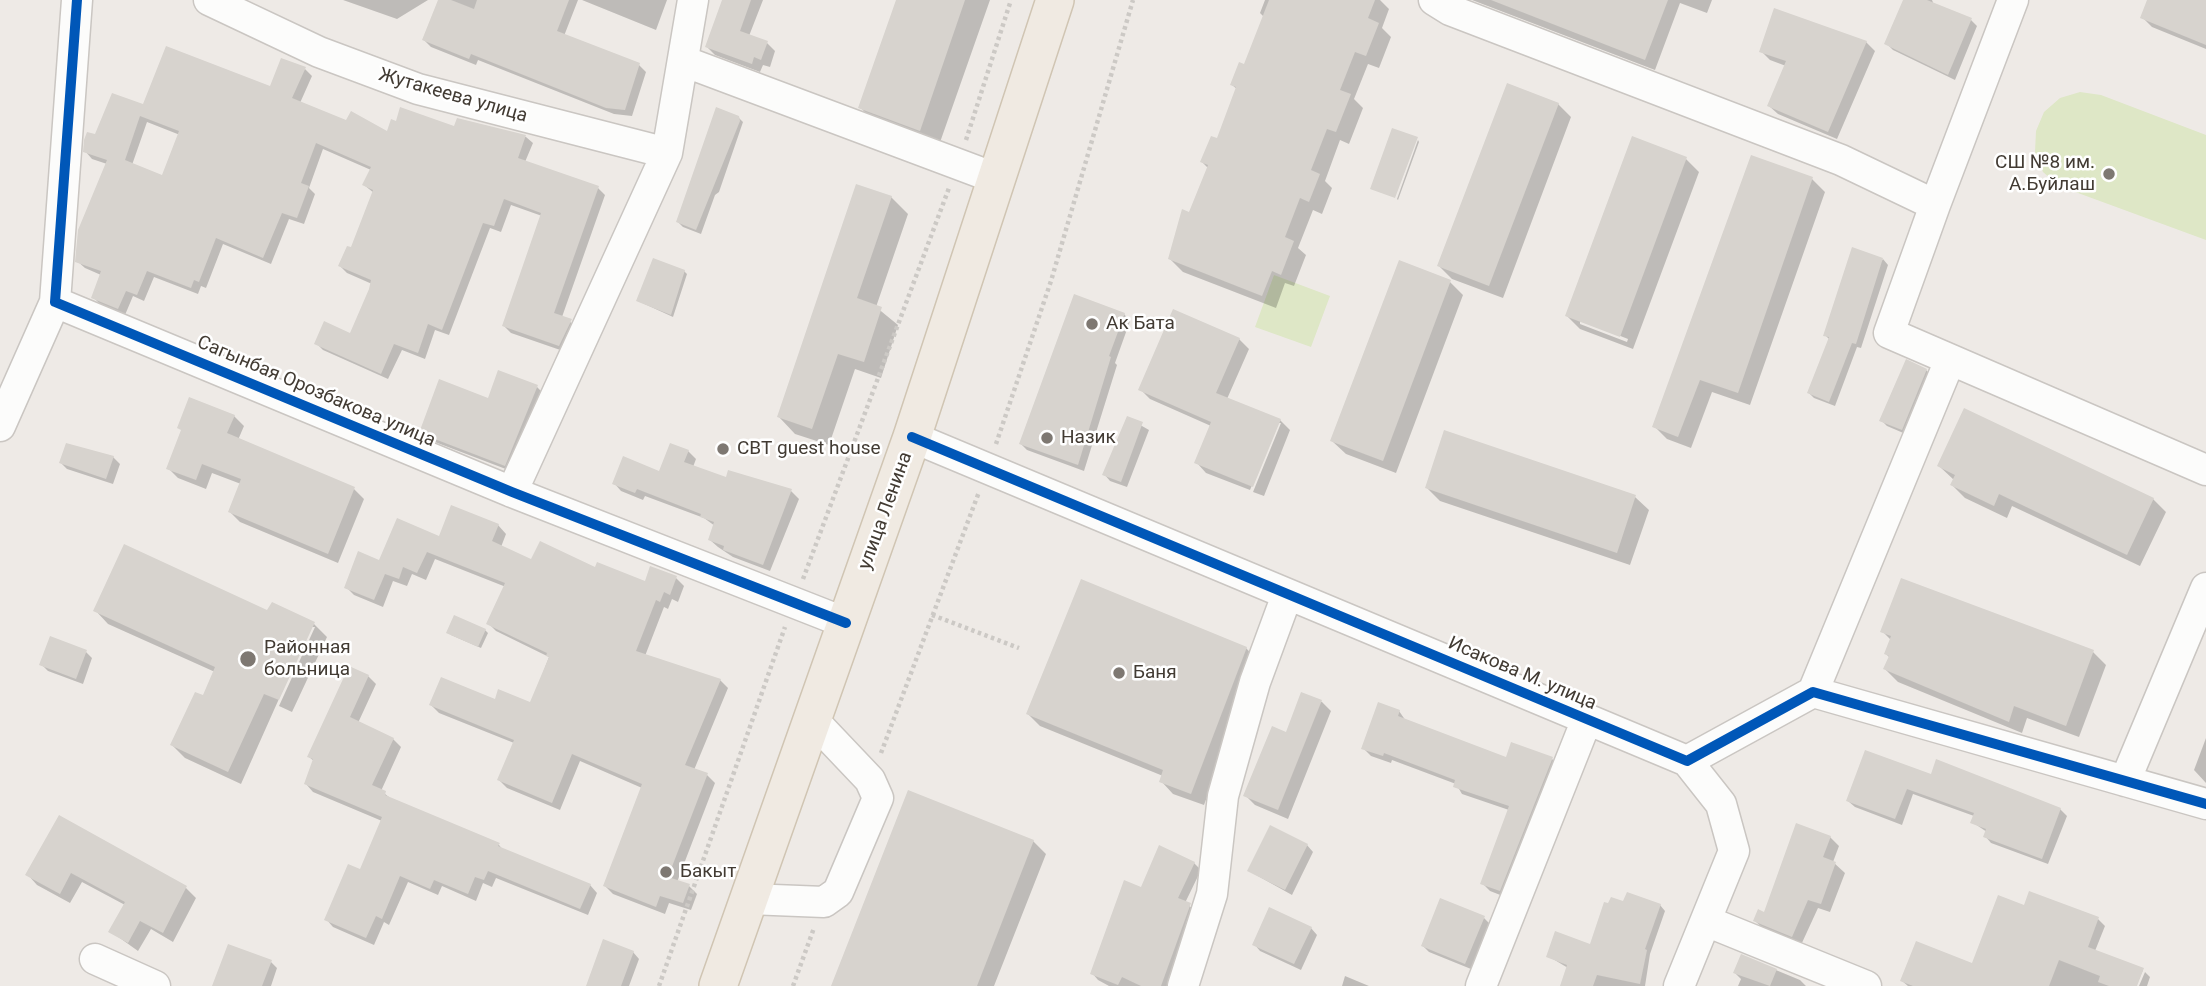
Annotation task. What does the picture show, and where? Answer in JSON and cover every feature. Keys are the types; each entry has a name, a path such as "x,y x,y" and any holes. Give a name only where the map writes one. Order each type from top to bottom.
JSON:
{"main road":[{"name":"улица Ленина","path":"718,986 912,437 1055,0"}],"street":[{"path":"0,426 55,302 77,0"},
{"name":"Жутакеева улица","path":"209,0 319,52 418,89 667,153"},
{"path":"512,492 667,153 693,0"},
{"path":"1434,0 1450,10 1841,160 1935,205"},
{"path":"2013,0 1889,333 2206,470"},
{"path":"683,61 995,178"},
{"name":"Сагынбая Орозбакова улица","path":"55,302 512,492 846,622"},
{"path":"1679,986 1734,851 1721,804 1687,761 1813,692 1950,360"},
{"name":"Исакова М. улица","path":"912,437 1687,761"},
{"path":"2125,781 2206,588"},
{"path":"1183,986 1212,894 1223,796 1255,682 1287,595"},
{"path":"1813,692 2206,804"},
{"name":"Исакова М. улица","path":"1481,986 1587,719"},
{"path":"748,899 824,902 838,892 878,798 870,780 813,720"},
{"path":"1706,921 1866,986"},
{"path":"95,959 156,986"}],"path":[{"path":"659,986 794,604 957,165 1011,0"},
{"path":"870,780 987,470 1051,281 1133,0"},
{"path":"932,615 1019,648"},
{"path":"793,986 824,902"}],"green space":[{"path":"2080,92 2101,95 2206,135 2206,240 2059,186 2043,172 2035,152 2036,131 2044,112 2060,98"},
{"path":"1274,275 1330,296 1311,347 1255,327"}],"building":[{"path":"438,0 451,0 474,9 477,0 569,0 557,31 640,63 625,110 606,108 471,54 469,59 422,40"},
{"path":"722,0 751,0 740,31 768,41 761,60 754,57 752,64 705,47"},
{"path":"896,0 965,0 920,131 858,108"},
{"path":"1269,0 1375,0 1368,18 1379,23 1366,56 1355,52 1340,90 1351,94 1336,132 1327,129 1311,170 1320,174 1309,202 1300,198 1285,237 1294,241 1281,275 1272,271 1262,296 1168,259 1182,209 1189,212 1208,165 1200,162 1211,136 1217,138 1236,87 1230,85 1239,62 1244,64"},
{"path":"1491,0 1668,0 1645,60"},
{"path":"1903,0 1927,0 1972,18 1948,75 1884,44"},
{"path":"2147,0 2206,0 2206,45 2140,18"},
{"path":"1774,8 1867,41 1828,132 1767,106 1786,61 1759,52"},
{"path":"166,46 270,86 281,58 306,67 292,98 346,120 351,111 387,131 391,119 396,121 400,107 454,126 457,118 526,135 518,158 599,186 554,313 572,319 559,346 502,326 541,213 504,199 494,226 483,223 442,330 428,324 418,353 394,344 381,374 314,344 324,321 350,333 369,289 371,280 338,266 347,246 351,247 373,190 362,185 371,167 316,143 301,183 309,186 297,218 282,213 263,258 216,238 199,282 194,280 191,288 147,271 137,295 126,291 118,309 91,298 101,271 75,262 78,230 107,160 83,152 84,140 87,132 95,134 112,93 143,104","holes":["140,116 179,131 162,175 125,160"]},
{"path":"1507,83 1559,103 1489,286 1437,266"},
{"path":"716,107 739,116 740,121 696,230 676,222"},
{"path":"1392,128 1418,137 1395,198 1370,189"},
{"path":"1632,136 1687,157 1620,337 1565,316"},
{"path":"1751,155 1813,177 1738,393 1700,380 1678,437 1652,427"},
{"path":"856,184 892,196 857,298 882,307 864,362 838,354 812,429 777,417"},
{"path":"1852,247 1883,258 1856,344 1852,343 1829,402 1807,393 1829,337 1823,336"},
{"path":"653,258 685,270 671,315 636,301"},
{"path":"1399,260 1451,280 1383,461 1330,441"},
{"path":"1074,294 1125,313 1109,356 1111,357 1078,465 1019,444"},
{"path":"1173,309 1240,338 1216,393 1281,419 1253,487 1194,463 1211,422 1138,390"},
{"path":"1906,359 1927,369 1902,430 1879,421"},
{"path":"498,370 538,385 505,466 419,433 439,379 488,398"},
{"path":"189,397 235,415 227,433 355,487 328,554 228,512 241,479 202,464 196,480 166,469 181,430 177,428"},
{"path":"1964,408 2154,498 2127,555 1999,494 1994,506 1950,485 1955,475 1937,466"},
{"path":"1127,416 1143,422 1121,482 1102,475"},
{"path":"1444,430 1636,495 1617,553 1425,488"},
{"path":"66,443 114,456 106,479 59,463"},
{"path":"670,443 689,450 684,462 726,477 728,470 792,489 763,565 723,550 724,546 708,540 714,522 700,517 701,514 637,489 635,493 612,484 623,456 659,471"},
{"path":"451,505 499,524 492,541 531,559 540,541 595,567 597,562 645,581 650,566 677,576 670,595 664,592 660,602 656,600 636,651 721,679 685,765 708,773 668,877 690,884 683,903 660,896 656,907 603,886 642,784 572,754 552,803 497,780 514,740 429,705 441,677 495,699 498,689 530,702 549,657 546,656 547,653 486,624 505,583 427,552 417,573 403,567 399,579 385,574 374,600 344,588 358,551 379,560 397,518 439,536"},
{"name":"Районная больница","path":"124,544 267,610 272,602 315,622 279,700 264,694 228,772 170,745 195,692 203,695 215,667 93,611"},
{"path":"1901,578 2094,650 2066,726 2014,706 2009,722 1883,669 1889,656 1884,654 1891,636 1880,632"},
{"name":"Баня","path":"1081,579 1247,647 1191,794 1159,782 1163,770 1026,714"},
{"path":"454,615 486,629 478,647 446,633"},
{"path":"50,636 87,650 76,679 39,665"},
{"path":"349,666 369,675 350,717 394,738 372,785 386,791 385,795 591,884 580,909 488,871 484,880 475,877 468,894 434,880 430,889 400,876 382,919 376,916 366,938 324,920 348,864 360,869 382,817 304,784 313,759 307,757"},
{"path":"1301,692 1322,700 1278,810 1243,796 1272,726 1286,732"},
{"path":"1378,702 1400,710 1398,716 1506,757 1511,742 1553,757 1500,891 1480,884 1509,806 1453,787 1455,780 1384,753 1383,756 1361,749"},
{"path":"1865,750 1931,774 1936,759 2061,808 2042,859 1983,837 1986,829 1970,823 1974,813 1907,789 1895,819 1846,801"},
{"path":"908,790 1034,840 977,986 831,986"},
{"path":"59,815 187,886 163,933 140,921 128,943 108,932 125,902 71,873 60,894 25,875"},
{"path":"1796,823 1831,836 1823,857 1836,862 1821,904 1808,900 1792,937 1753,921 1758,909 1764,912"},
{"path":"1270,825 1308,844 1285,890 1247,871"},
{"path":"1159,845 1195,862 1178,898 1191,903 1161,986 1141,986 1122,977 1118,985 1090,974 1124,880 1141,887"},
{"path":"2029,891 2099,917 2088,947 2144,968 2137,986 2109,986 2098,982 2100,976 2059,960 2049,986 1913,986 1900,981 1916,941 1972,963 1998,895 2024,905"},
{"path":"1627,892 1661,904 1645,949 1647,950 1640,984 1597,975 1593,986 1560,986 1567,965 1546,957 1555,931 1590,944 1604,902 1608,903 1611,897 1623,901"},
{"path":"1440,898 1485,916 1465,964 1421,946"},
{"path":"1269,907 1312,927 1294,964 1252,945"},
{"path":"603,939 634,951 621,986 586,986"},
{"path":"228,944 272,960 262,986 212,986"},
{"path":"1741,954 1777,969 1770,986 1733,973"}],"cycle path":[{"path":"77,0 55,302 512,492 846,623"},
{"path":"912,437 1687,761 1813,692 2206,804"}],"place":[{"name":"СШ №8 им. А.Буйлаш","path":"2109,174"},
{"name":"Ак Бата","path":"1092,324"},
{"name":"Назик","path":"1047,438"},
{"name":"CBT guest house","path":"723,449"},
{"name":"Районная больница","path":"248,659"},
{"name":"Баня","path":"1119,673"},
{"name":"Бакыт","path":"666,872"}]}
